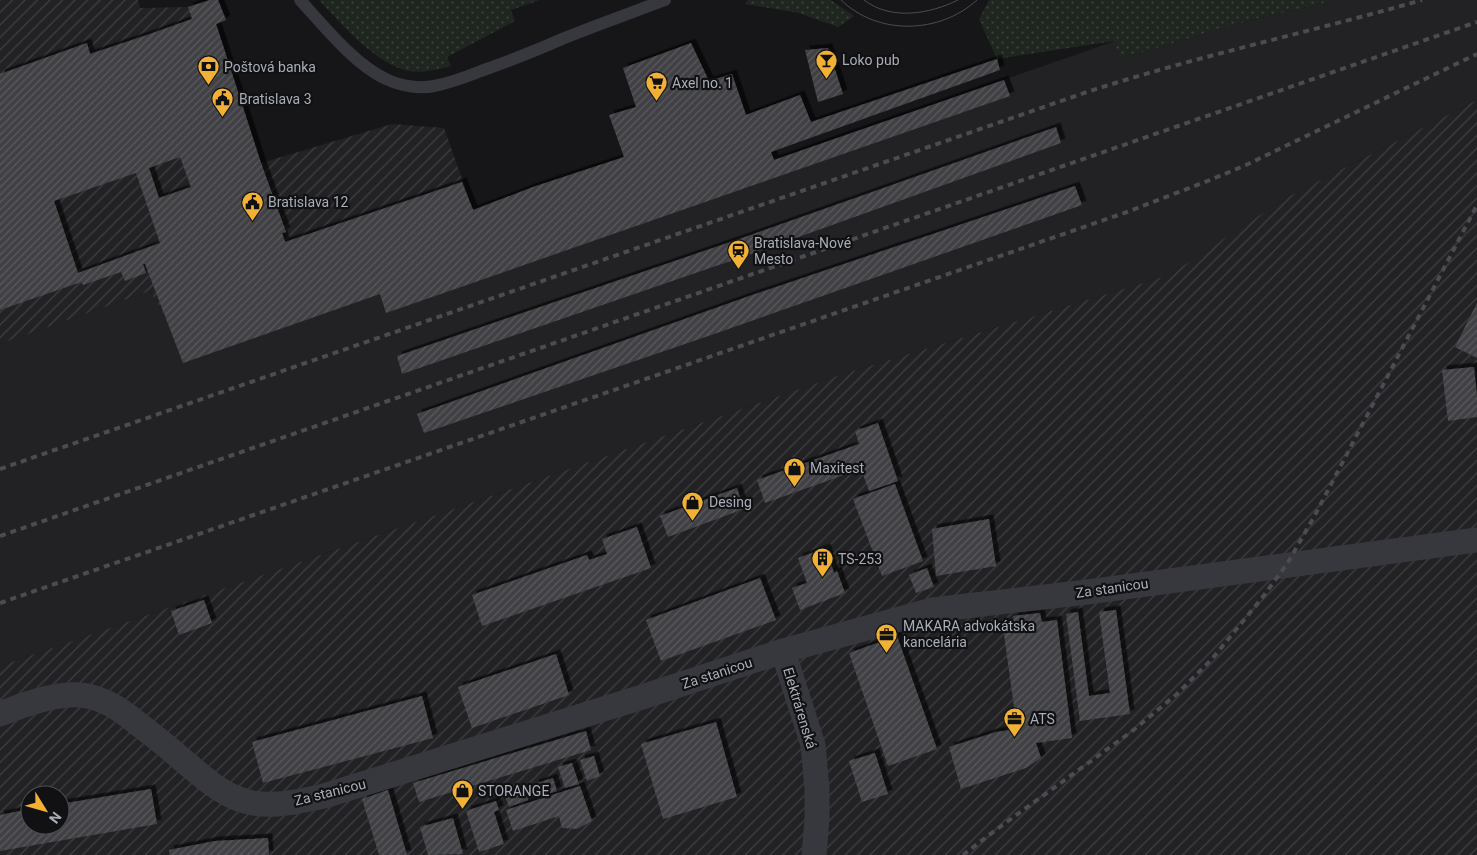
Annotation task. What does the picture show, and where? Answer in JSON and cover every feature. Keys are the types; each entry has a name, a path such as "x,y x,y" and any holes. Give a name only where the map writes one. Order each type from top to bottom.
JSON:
{"street":[{"name":"Za stanicou","path":"0,714 36,701 76,695 91,696 117,707 179,756 203,778 228,794 252,803 295,802 352,788 783,651 932,610 1087,592 1477,540"},
{"name":"Elektrárenská","path":"783,651 813,745 817,789 814,855"}],"lane":[{"path":"300,0 343,46 371,70 398,84 417,87 432,86 462,78 665,0"}],"shaded area":[{"path":"0,0 138,0 140,8 188,7 210,0 218,0 226,20 216,24 261,163 392,124 444,128 473,210 164,316 150,291 0,344"},
{"path":"319,0 540,0 511,10 515,21 447,57 451,66 420,72 396,67 372,52"},
{"path":"748,0 831,0 854,16 838,27 799,13 745,4"},
{"path":"989,0 1338,0 1254,19 1140,53 1120,57 1114,41 997,59 979,19"},
{"path":"1338,0 1477,0 1477,100 1284,199 1169,275 843,374 0,666 0,344 150,291 164,316 380,294 774,160 1115,41 1121,57 1254,19"},
{"path":"1477,100 1477,855 0,855 0,666 843,374 1169,275 1284,199"}],"building":[{"path":"210,0 218,0 226,20 216,24 261,163 286,232 282,233 285,242 462,182 473,210 533,187 624,157 609,115 636,107 623,68 691,43 709,81 732,74 746,115 800,95 811,122 997,59 1000,70 771,152 774,160 1004,80 1010,96 386,313 380,294 183,363 145,264 143,264 146,273 125,281 121,272 83,285 81,282 0,310 0,74 87,43 90,54 192,19 188,7","holes":["180,157 191,187 159,198 149,168","136,173 160,243 78,273 54,201"]},
{"path":"828,48 843,94 818,102 805,50"},
{"path":"1056,127 1061,143 748,255 402,374 397,356 742,238"},
{"path":"1075,186 1082,205 720,332 424,433 417,414 755,294"},
{"path":"1477,303 1477,358 1455,347"},
{"path":"1474,367 1477,417 1448,421 1442,370"},
{"path":"878,423 898,481 869,491 861,469 765,503 757,480 859,444 855,431"},
{"path":"895,484 923,561 882,576 853,499"},
{"path":"737,488 744,509 668,537 660,516"},
{"path":"989,519 996,566 936,576 932,529"},
{"path":"637,527 651,568 482,626 472,595 587,555 589,560 607,554 602,539"},
{"name":"TS-253","path":"826,548 834,573 837,571 845,593 800,610 792,588 807,583 798,558"},
{"path":"927,568 934,587 916,593 909,575"},
{"path":"760,578 776,620 661,661 646,620"},
{"path":"204,600 212,623 179,635 171,611"},
{"path":"1116,610 1130,714 1080,721 1066,614 1078,612 1089,696 1110,693 1099,612"},
{"path":"1040,613 1042,622 1057,620 1072,738 1036,743 1041,758 1026,768 961,789 949,747 996,732 1017,729 1003,627 1014,626 1013,616"},
{"path":"897,636 937,749 888,766 849,653"},
{"path":"556,654 569,695 472,728 458,687"},
{"path":"422,696 433,738 263,783 252,742"},
{"path":"716,722 737,797 663,819 641,744"},
{"path":"586,731 591,750 419,802 413,783"},
{"path":"875,753 888,794 862,802 849,761"},
{"path":"594,756 600,776 587,781 580,760"},
{"path":"572,763 579,784 565,788 558,767"},
{"path":"553,778 557,791 539,797 534,784"},
{"path":"580,786 592,821 577,829 562,828 559,816 513,831 506,810"},
{"path":"151,789 157,824 0,851 0,815 20,811 20,835 70,835 70,802"},
{"path":"388,790 407,855 379,855 362,799"},
{"path":"525,790 528,800 509,807 505,796"},
{"path":"496,801 499,810 494,812 504,844 479,852 466,811"},
{"path":"453,818 463,854 428,855 420,827"},
{"path":"268,838 269,855 170,855 169,850 215,841"}],"tram line":[{"path":"841,0 856,12 873,20 891,25 909,26 945,19 962,11 977,0"},
{"path":"864,0 875,7 898,13 923,12 958,0"}],"railway":[{"path":"0,469 1087,92 1170,67 1422,0"},
{"path":"0,536 1477,22"},
{"path":"0,603 1127,212 1246,165 1477,54"},
{"path":"963,855 1131,732 1177,694 1212,659 1262,598 1287,564 1314,517 1477,205"}],"place":[{"name":"Loko pub","path":"826,79"},
{"name":"Poštová banka","path":"208,86"},
{"name":"Axel no. 1","path":"656,102"},
{"name":"Bratislava 3","path":"223,118"},
{"name":"Bratislava 12","path":"252,221"},
{"name":"Bratislava-Nové Mesto","path":"738,270"},
{"name":"Maxitest","path":"794,487"},
{"name":"Desing","path":"693,521"},
{"name":"TS-253","path":"822,578"},
{"name":"MAKARA advokátska kancelária","path":"887,653"},
{"name":"ATS","path":"1014,738"},
{"name":"STORANGE","path":"462,810"}]}
